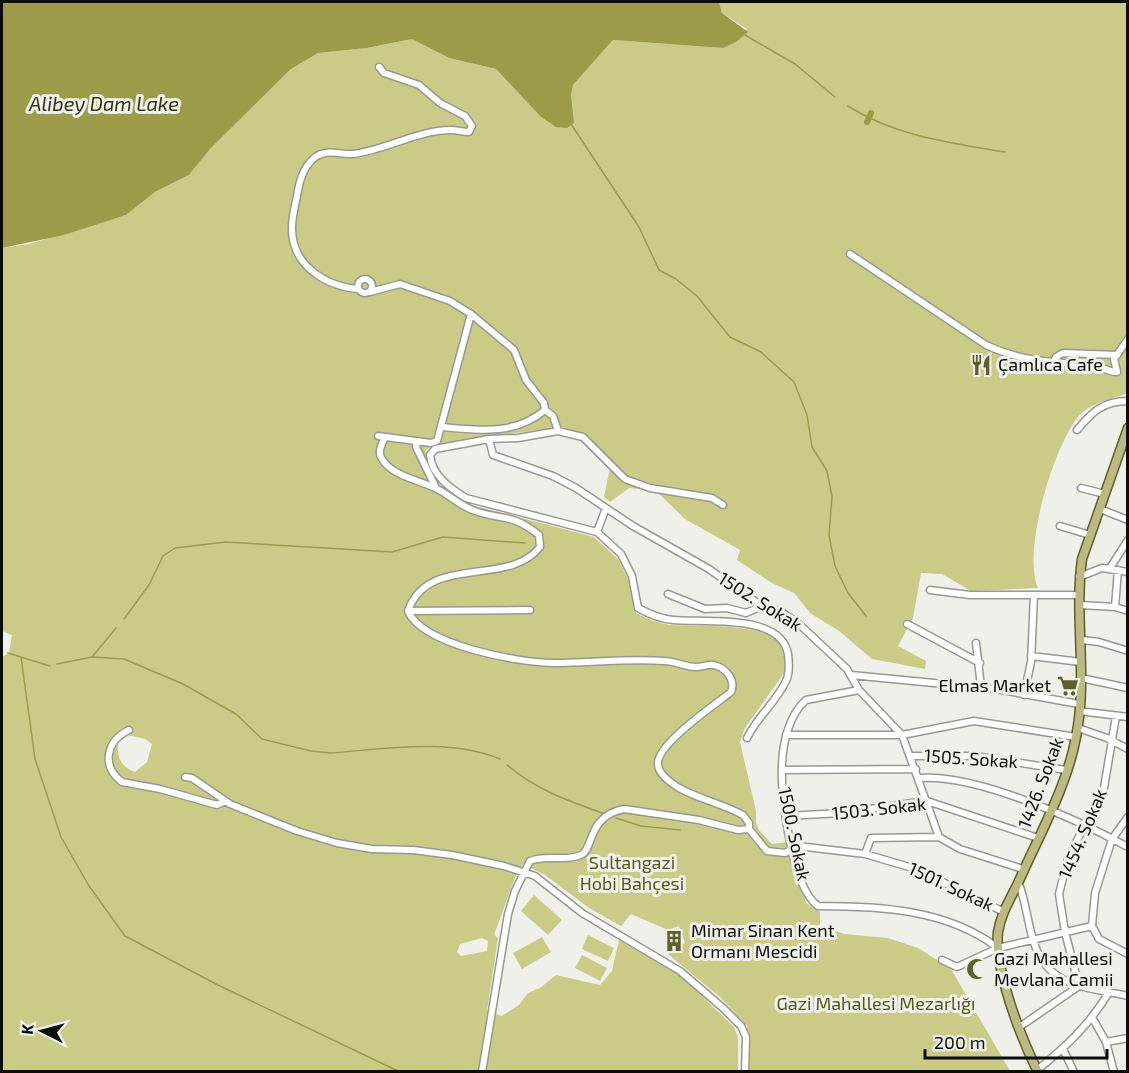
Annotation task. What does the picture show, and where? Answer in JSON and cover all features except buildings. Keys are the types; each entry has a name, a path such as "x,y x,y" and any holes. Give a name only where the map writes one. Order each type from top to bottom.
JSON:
{"main road":[{"name":"1426. Sokak","path":"1037,1071 1018,1028 998,948 998,935 1004,912 1050,811 1077,733 1082,640 1079,577 1089,535 1125,448 1128,428"}],"street":[{"path":"379,67 384,73 419,85 440,103 465,116 472,126 469,132 443,131 351,154 332,152 318,156 307,167 299,182 292,229 299,255 309,270 343,288 358,289 363,294 400,284 439,297 471,314 514,350 526,380 544,403 545,410 553,416 558,431"},
{"path":"850,254 986,345 1009,356 1053,363 1098,366 1117,372 1114,364 1128,339"},
{"path":"358,289 359,282 366,279 372,286 370,292"},
{"path":"471,314 441,427 434,443 381,436 382,460 400,474 436,488 463,507 512,517 539,536 540,547 533,555 516,565 468,572 432,583 413,595 408,611 411,620 420,628 456,646 524,659 551,663 666,661 697,667 712,665 718,667 732,678 734,685 731,692 678,734 658,757 658,767 664,777 679,788 743,815 749,823 749,830 738,830 699,820 624,809 616,811 597,825 592,832 588,849 582,855 536,858 530,861 523,871 508,914 482,1071"},
{"path":"1053,363 1056,357 1063,353 1117,355"},
{"path":"1077,430 1100,407 1115,401 1128,401"},
{"path":"441,427 492,431 518,427 545,410"},
{"path":"723,505 712,498 650,488 625,479 583,437 558,431 489,439 435,449 430,455 431,465 452,489 466,498 597,532 621,554 632,576 638,608 654,616 672,620 737,622 778,635 786,645 790,664 786,681 754,723 747,738"},
{"name":"1502. Sokak","path":"489,439 493,455 553,476 709,569 762,606 800,624 851,675 859,690 902,735 920,778 939,837"},
{"path":"417,441 416,447 436,488"},
{"path":"1081,488 1105,494"},
{"path":"597,532 606,508"},
{"path":"1100,509 1128,520"},
{"path":"1060,526 1089,535"},
{"path":"1115,607 1114,569 1128,540"},
{"path":"1079,577 1102,568 1128,572"},
{"path":"930,590 970,595 1034,595 1080,600 1128,611"},
{"path":"669,594 705,609 727,608 746,612"},
{"path":"1024,695 1031,656 1034,595"},
{"path":"737,622 746,612 762,606"},
{"path":"408,611 531,610"},
{"path":"907,624 980,663"},
{"path":"1082,640 1099,642 1128,651"},
{"path":"976,644 981,687"},
{"path":"1031,656 1081,662"},
{"path":"851,675 981,687 1128,717"},
{"path":"1081,678 1128,687"},
{"name":"1500. Sokak","path":"859,690 806,700 793,716 786,735 782,770 786,816 804,888 811,901 818,906 891,908 942,919 986,939 998,948"},
{"name":"1454. Sokak","path":"1079,986 1065,932 1059,894 1068,858 1104,788 1116,716"},
{"path":"786,735 902,735 974,721 1077,733 1112,742 1128,749"},
{"path":"129,730 116,738 109,752 109,766 122,782 160,789 217,805 225,801"},
{"name":"1505. Sokak","path":"912,756 975,756 1066,770"},
{"path":"782,770 916,770"},
{"path":"184,777 192,778 225,801 297,831 338,843 372,849 447,854 523,871 535,876 582,913 680,971 723,1008 741,1026 746,1037 745,1071"},
{"path":"920,778 983,787 1050,811 1128,847"},
{"name":"1503. Sokak","path":"786,816 842,813 927,801 1038,838"},
{"path":"1128,817 1112,839 1095,893 1092,926 1099,939 1128,954"},
{"name":"1501. Sokak","path":"749,830 767,851 785,853 798,846 865,854 916,868 1004,912"},
{"path":"865,854 871,838 939,837 960,849 1023,869"},
{"path":"1018,881 1033,939 1051,973 1063,981 1079,986 1128,996"},
{"path":"942,960 957,967 998,948 1092,926"},
{"path":"1018,1028 1079,986"},
{"path":"1037,1071 1063,1050 1093,1019 1109,992"},
{"path":"1093,1019 1106,1042 1114,1071"},
{"path":"1106,1042 1128,1038"},
{"path":"1063,1050 1074,1071"}],"green space":[{"path":"719,2 1127,2 1127,393 1089,408 1078,417 1068,432 1050,475 1037,526 1034,571 1038,588 971,591 942,574 921,573 913,618 898,646 926,661 925,669 872,659 839,631 810,613 794,593 772,583 737,560 740,550 685,519 656,491 629,488 610,502 604,497 611,463 585,435 560,427 432,445 426,450 428,468 442,488 464,503 594,537 618,559 629,581 636,613 640,615 670,625 750,629 777,640 784,650 787,669 745,728 740,742 759,830 772,844 789,842 806,903 820,912 820,925 844,934 888,938 918,948 951,969 1010,1071 748,1071 747,1026 721,998 668,954 685,943 679,926 668,930 631,914 621,926 589,908 545,875 523,864 516,875 494,935 498,938 487,1011 502,1016 519,1005 528,993 540,988 556,975 600,985 612,971 619,940 682,977 734,1027 738,1038 738,1071 2,1071 2,657 9,653 12,635 2,631 2,248 29,244 126,215 155,192 189,175 210,149 291,69 318,53 367,48 412,39 449,58 496,69 540,116 571,96 573,85 613,40 723,48 747,29 722,13","holes":["128,735 145,739 152,744 147,762 135,772 125,766 118,755 118,740","482,938 488,941 487,951 461,956 457,952 460,944"]},
{"path":"534,895 562,920 548,935 521,911"},
{"path":"588,935 614,948 608,961 582,949"},
{"path":"542,937 551,952 522,969 513,953"},
{"path":"582,955 607,968 600,981 575,968"}],"water":[{"name":"Alibey Dam Lake","path":"2,2 719,2 722,13 748,32 736,42 723,48 613,40 573,85 571,96 574,123 567,128 556,127 540,116 496,69 449,58 412,39 367,48 318,53 291,69 210,149 189,175 155,192 126,215 64,235 2,248"}],"waterway":[{"path":"745,35 795,64 835,97"},
{"path":"848,106 885,125 924,137 1005,152"},
{"path":"867,122 871,113"},
{"path":"571,124 639,227 659,270 676,279 697,296 730,337 761,352 794,382 807,415 812,447 827,471 832,497 829,535 835,566 848,593 866,616"},
{"path":"124,619 149,585 163,556 175,548 226,542 392,552 443,537 525,543"},
{"path":"92,657 116,628"},
{"path":"8,653 50,666"},
{"path":"21,657 35,759 61,837 89,886 125,936 218,985 400,1072"},
{"path":"57,664 92,657 124,659 183,684 236,714 262,739 311,751 331,753 438,747 460,749 500,759"},
{"path":"507,765 541,788 605,814"},
{"path":"616,818 641,826 680,830"}],"place":[{"name":"Çamlıca Cafe","path":"981,365"},
{"name":"Elmas Market","path":"1068,686"},
{"name":"Mimar Sinan Kent Ormanı Mescidi","path":"674,941"},
{"name":"Gazi Mahallesi Mevlana Camii","path":"977,969"}],"park label":[{"name":"Sultangazi Hobi Bahçesi","path":"632,873"},
{"name":"Gazi Mahallesi Mezarlığı","path":"876,1004"}]}
